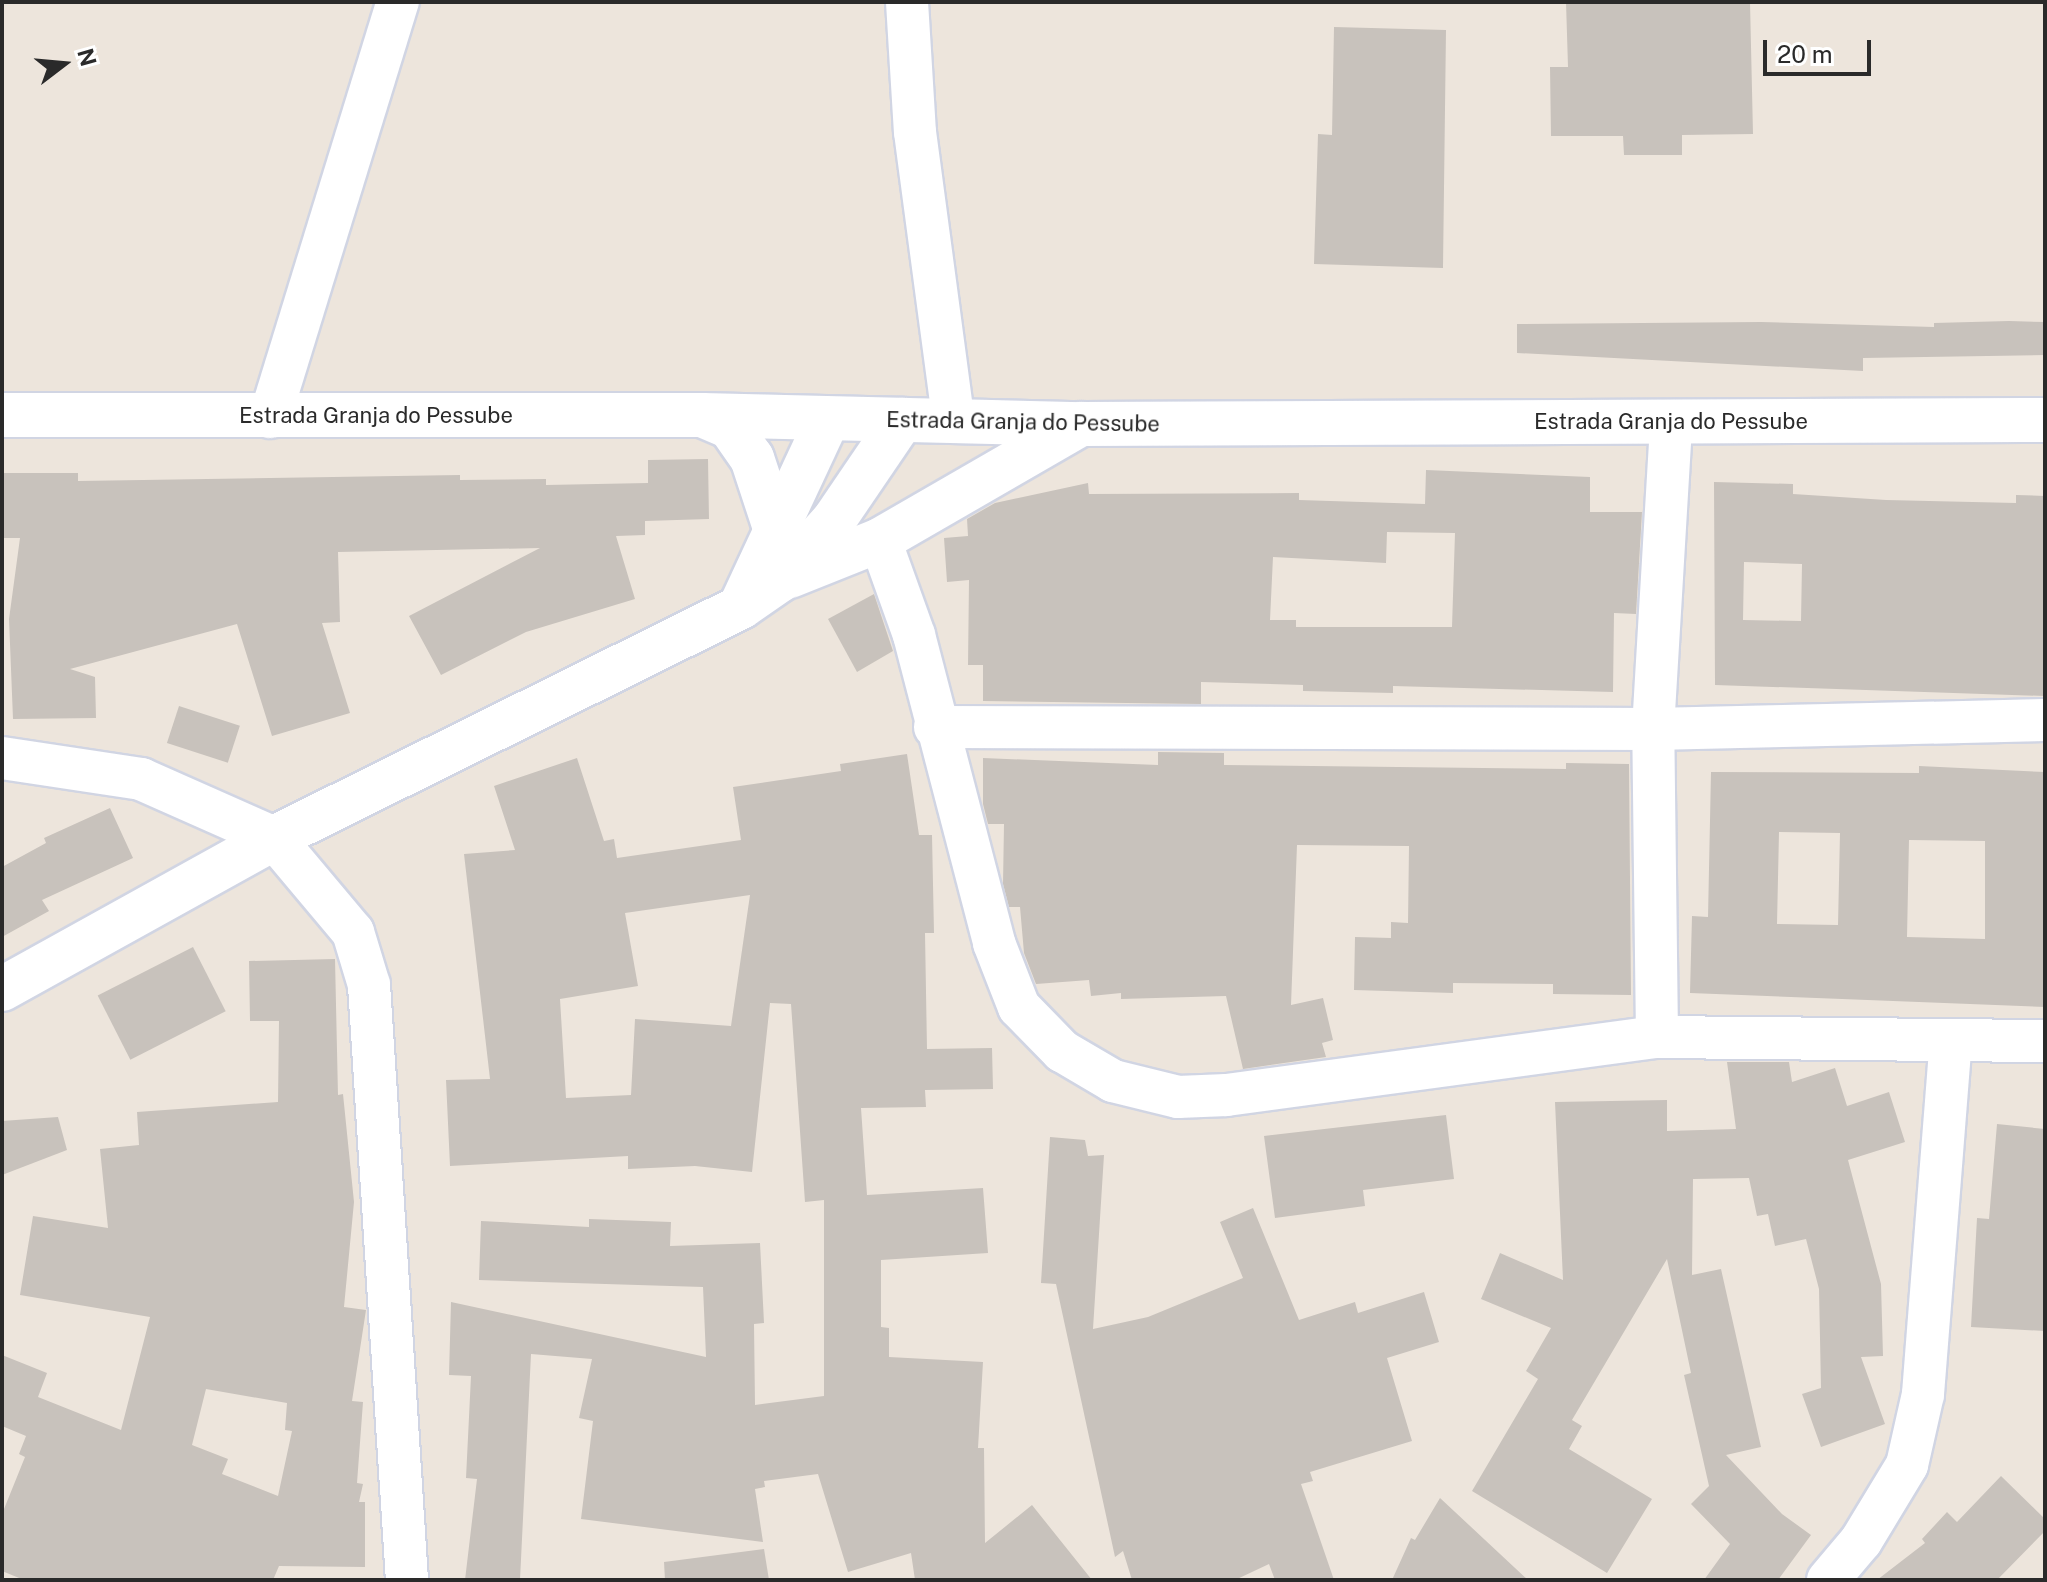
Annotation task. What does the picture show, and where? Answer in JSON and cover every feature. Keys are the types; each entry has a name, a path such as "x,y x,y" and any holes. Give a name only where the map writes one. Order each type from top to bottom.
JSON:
{"main road":[{"name":"Estrada Granja do Pessube","path":"2,415 702,415 902,420 953,418 1081,424 2045,420"},
{"path":"702,415 730,427 752,458 776,531"},
{"path":"741,607 828,419"},
{"path":"780,580 834,520 902,420"},
{"path":"2,989 274,838 741,607 780,580 880,540 1081,424"}],"street":[{"path":"270,417 398,2"},
{"path":"907,2 915,132 953,418"},
{"path":"1657,1037 1653,729 1671,423"},
{"path":"880,540 914,635 935,727 994,943 1019,1007 1062,1051 1113,1081 1178,1097 1227,1095 1657,1037 2045,1041"},
{"path":"935,727 1653,729 2045,720"},
{"path":"2,758 141,779 274,838 353,932 369,985 407,1580"},
{"path":"1828,1580 1861,1541 1907,1465 1920,1408 1951,1041"}],"building":[{"path":"1566,2 1750,2 1753,134 1682,135 1682,155 1624,155 1623,136 1551,136 1550,67 1568,67"},
{"path":"1334,27 1446,30 1443,268 1314,264 1318,134 1332,135"},
{"path":"1761,322 1934,327 1934,323 2045,322 2045,355 1863,358 1863,371 1517,353 1517,324"},
{"path":"708,459 709,519 645,521 645,535 616,536 635,599 526,632 441,675 409,616 540,548 338,552 340,622 322,623 350,713 272,736 237,624 70,669 95,677 96,718 13,719 9,619 20,538 2,538 2,473 78,473 78,481 460,475 460,480 546,479 546,485 648,483 648,460"},
{"path":"1426,470 1590,477 1590,512 1642,512 1636,614 1614,613 1613,692 1393,686 1393,693 1303,691 1303,685 1201,682 1201,704 983,701 983,665 968,665 969,580 947,582 944,538 968,536 967,519 995,503 1088,483 1089,494 1299,493 1299,500 1425,504","holes":["1387,532 1455,533 1452,627 1296,627 1296,620 1270,620 1273,557 1386,563"]},
{"path":"1714,482 1793,484 1793,494 1886,500 2016,503 2016,495 2045,496 2045,696 1715,685","holes":["1744,562 1802,564 1801,621 1743,620"]},
{"path":"874,594 893,651 857,672 828,619"},
{"path":"179,706 240,726 228,763 167,743"},
{"path":"1158,752 1224,753 1224,765 1566,769 1566,763 1629,764 1631,995 1553,994 1553,984 1453,983 1453,993 1354,990 1355,937 1391,938 1391,922 1408,923 1409,846 1297,845 1291,1005 1323,998 1333,1040 1322,1043 1326,1057 1243,1069 1226,996 1121,999 1121,993 1091,996 1089,980 1036,984 1024,953 1020,907 1009,907 1003,884 1004,824 988,824 983,804 983,758 1158,765"},
{"path":"907,754 919,835 932,835 934,933 925,933 927,1049 992,1048 993,1089 925,1090 926,1107 861,1108 867,1195 983,1188 988,1253 881,1260 881,1327 889,1328 889,1357 983,1362 978,1448 984,1448 985,1543 1032,1505 1092,1580 915,1580 911,1553 848,1572 818,1474 764,1481 765,1487 755,1489 763,1542 581,1519 593,1421 579,1418 592,1359 531,1354 520,1580 465,1580 477,1479 466,1478 471,1376 449,1375 451,1302 706,1357 703,1287 479,1280 481,1221 589,1227 589,1219 671,1222 670,1246 760,1243 764,1323 754,1324 755,1405 824,1396 824,1200 805,1202 791,1004 770,1003 752,1172 695,1166 628,1169 628,1156 450,1166 446,1080 490,1079 464,854 515,850 494,786 577,758 604,841 614,839 617,858 741,840 733,787 841,771 840,764","holes":["750,895 731,1026 635,1019 631,1095 566,1098 560,999 638,986 625,913"]},
{"path":"1919,766 2045,772 2045,1007 1690,993 1692,916 1708,917 1711,772 1919,773","holes":["1779,832 1840,833 1838,925 1777,924","1909,840 1985,841 1985,939 1907,937"]},
{"path":"110,808 133,858 42,900 49,911 2,937 2,867 46,843 44,838"},
{"path":"193,947 226,1011 130,1060 98,996"},
{"path":"335,959 338,1095 343,1094 354,1202 344,1307 366,1310 352,1401 363,1402 357,1483 363,1484 359,1502 365,1502 365,1567 279,1566 273,1580 24,1580 2,1571 2,1514 25,1457 19,1454 26,1436 2,1426 2,1355 47,1373 38,1397 121,1430 150,1317 20,1295 33,1216 108,1228 100,1149 139,1145 137,1112 278,1102 279,1021 250,1021 249,961","holes":["206,1389 287,1403 285,1430 292,1431 278,1496 222,1474 228,1459 192,1445"]},
{"path":"1727,1062 1789,1062 1792,1082 1835,1068 1847,1106 1889,1092 1905,1142 1848,1160 1881,1284 1883,1356 1861,1357 1885,1424 1821,1447 1802,1394 1821,1388 1819,1289 1806,1239 1775,1246 1768,1214 1757,1216 1749,1178 1693,1179 1692,1275 1721,1269 1761,1447 1726,1455 1782,1514 1811,1535 1778,1580 1704,1580 1730,1544 1691,1504 1709,1486 1684,1375 1691,1373 1667,1259 1572,1420 1582,1426 1569,1449 1652,1499 1607,1573 1472,1491 1538,1379 1526,1371 1551,1328 1481,1299 1500,1253 1563,1280 1555,1102 1667,1100 1667,1131 1736,1129"},
{"path":"1446,1115 1454,1179 1363,1190 1365,1206 1275,1218 1264,1136"},
{"path":"58,1117 67,1150 2,1175 2,1121"},
{"path":"1997,1124 2045,1129 2045,1331 1971,1327 1977,1218 1989,1219"},
{"path":"1050,1137 1085,1140 1088,1156 1104,1155 1093,1329 1148,1317 1243,1278 1220,1222 1253,1208 1299,1320 1355,1302 1358,1313 1424,1292 1439,1342 1387,1358 1412,1441 1310,1472 1313,1481 1301,1484 1334,1580 1275,1580 1269,1564 1235,1580 1132,1580 1123,1551 1115,1557 1056,1284 1041,1283"},
{"path":"2001,1476 2045,1519 2045,1531 1997,1580 1877,1580 1925,1543 1922,1539 1947,1512 1957,1522"},
{"path":"1440,1498 1528,1580 1392,1580 1411,1538 1415,1540"},
{"path":"764,1549 769,1580 665,1580 664,1562"}]}
